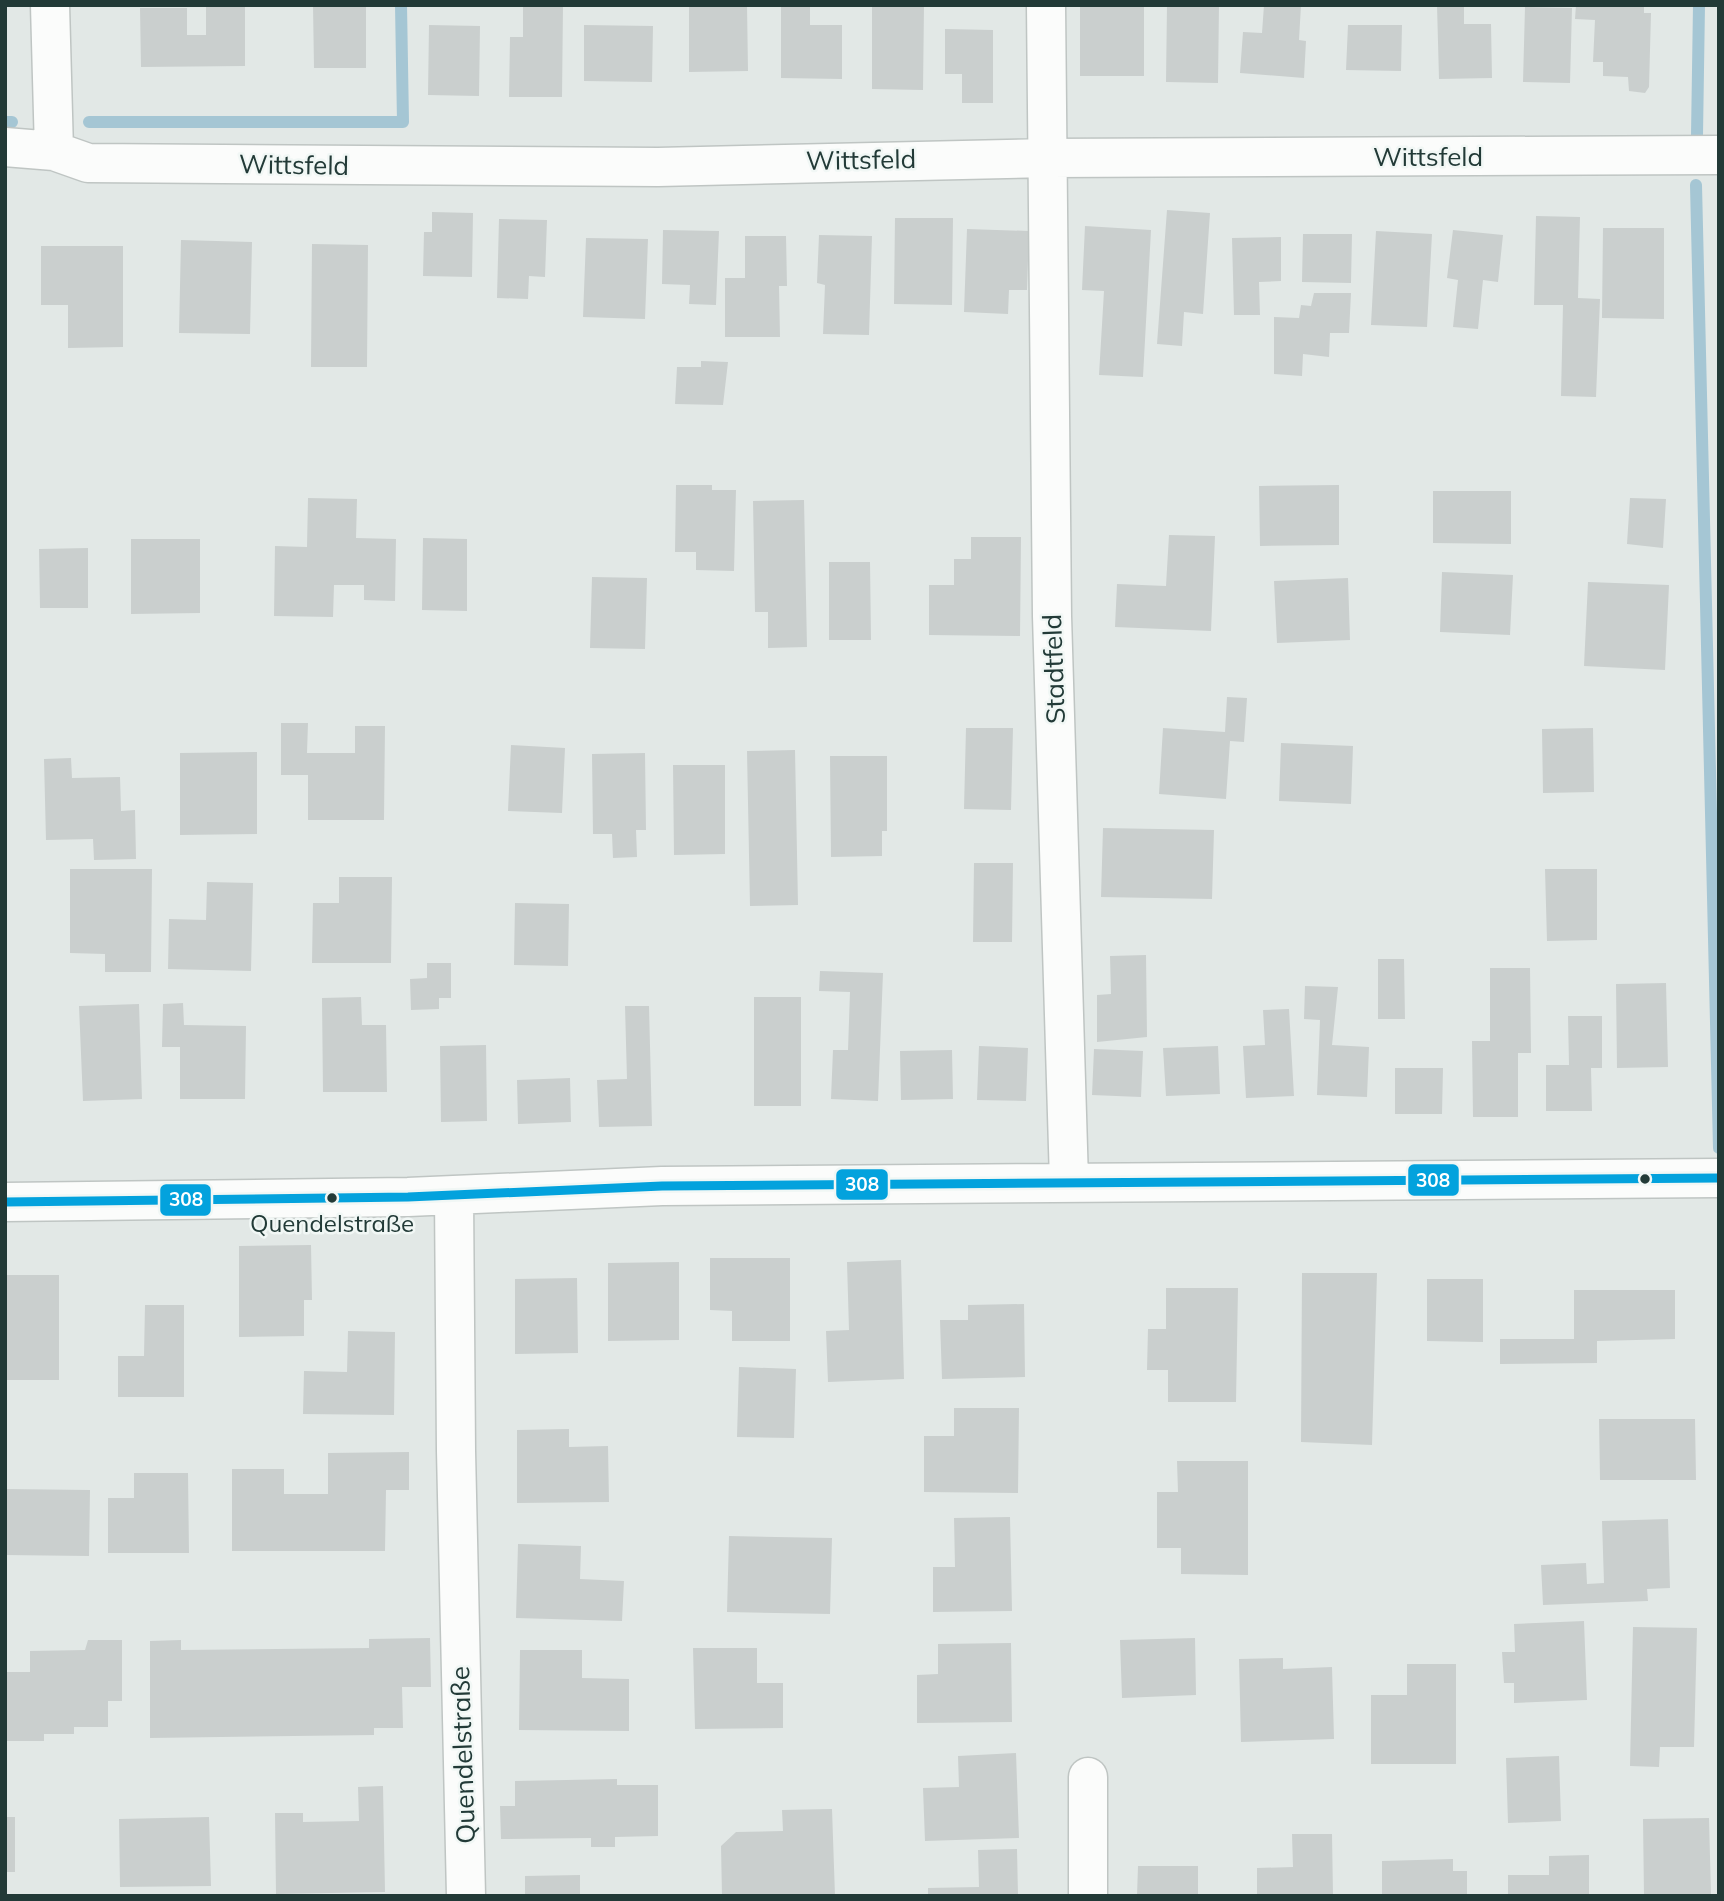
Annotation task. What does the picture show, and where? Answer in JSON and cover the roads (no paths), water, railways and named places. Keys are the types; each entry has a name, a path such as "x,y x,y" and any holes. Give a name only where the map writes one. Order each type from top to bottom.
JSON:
{"street":[{"path":"50,5 54,151"},
{"name":"Stadtfeld","path":"1046,5 1050,158 1052,616 1069,1181"},
{"name":"Wittsfeld","path":"5,147 54,151 88,163 658,167 774,162 1050,158 1719,155"},
{"path":"5,1202 454,1195 662,1186 1719,1178"},
{"name":"Quendelstraße","path":"454,1195 456,1464 466,1896"},
{"path":"1088,1777 1088,1896"}],"waterway":[{"path":"89,122 403,122 401,5"},
{"path":"1697,135 1699,5"},
{"path":"5,122 12,122"},
{"path":"1696,185 1719,1148"}],"place":[{"name":"Quendelstraße","path":"332,1198"}]}
